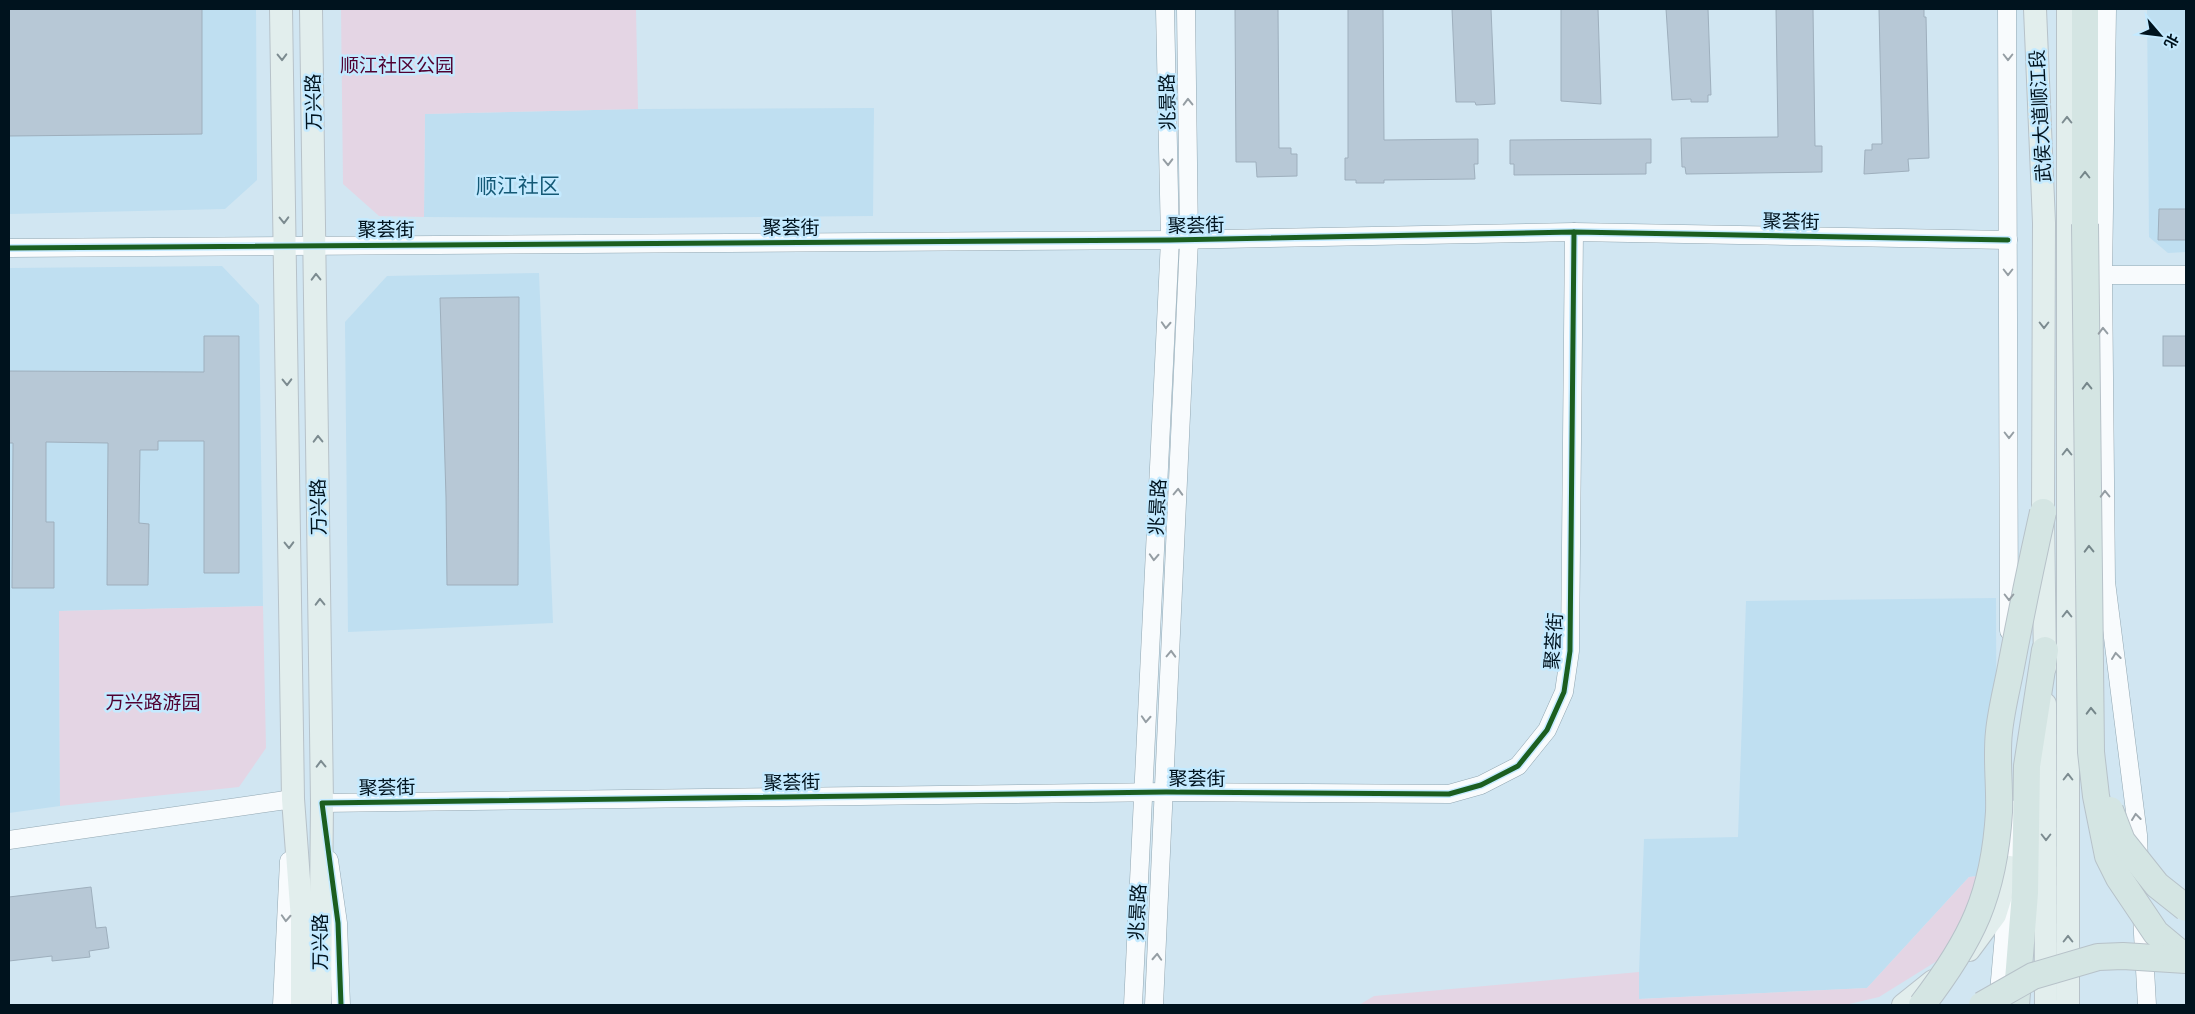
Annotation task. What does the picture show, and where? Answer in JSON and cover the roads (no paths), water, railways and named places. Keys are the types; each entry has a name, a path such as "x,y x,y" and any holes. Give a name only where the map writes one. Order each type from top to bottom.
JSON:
{"highway":[{"path":"2085,9 2065,223 2092,758 2096,796 2108,856 2119,878 2156,933 2186,959"},
{"path":"1922,1005 1950,968 1972,931 1986,894 1994,855 1999,811 1999,732 2020,615 2043,512"},
{"path":"2016,1005 2025,893 2027,766 2045,650"},
{"path":"2092,758 2122,841 2157,885 2186,908"},
{"path":"1982,1005 2032,976 2098,958 2123,956 2186,959"}],"main road":[{"path":"282,9 293,799 302,920 302,1005"},
{"name":"万兴路","path":"311,9 316,245 322,803 320,1005"},
{"name":"武侯大道顺江段","path":"2035,9 2065,223"},
{"name":"武侯大道顺江段","path":"2065,223 2068,9"},
{"path":"2046,1005 2043,512 2065,223"},
{"path":"2065,223 2068,1005"},
{"path":"1903,1005 1967,952 1994,915 2010,867"}],"street":[{"name":"兆景路","path":"1133,1005 1170,240 1165,9"},
{"name":"兆景路","path":"1154,1005 1166,792 1189,240 1186,9"},
{"path":"1998,1005 2010,867 2008,9"},
{"path":"2107,9 2103,275 2106,582 2138,835 2147,1005"},
{"name":"聚荟街","path":"9,248 1189,240 1574,232 2008,240"},
{"name":"聚荟街","path":"322,803 1166,792 1449,794 1481,785 1518,766 1547,730 1564,692 1570,651 1574,232"},
{"path":"2103,275 2186,275"},
{"path":"9,840 293,799 282,1005"},
{"path":"322,803 338,923 341,1005"}],"district":[{"name":"顺江社区","path":"518,186"}],"park label":[{"name":"顺江社区公园","path":"397,65"},
{"name":"万兴路游园","path":"153,702"}]}
